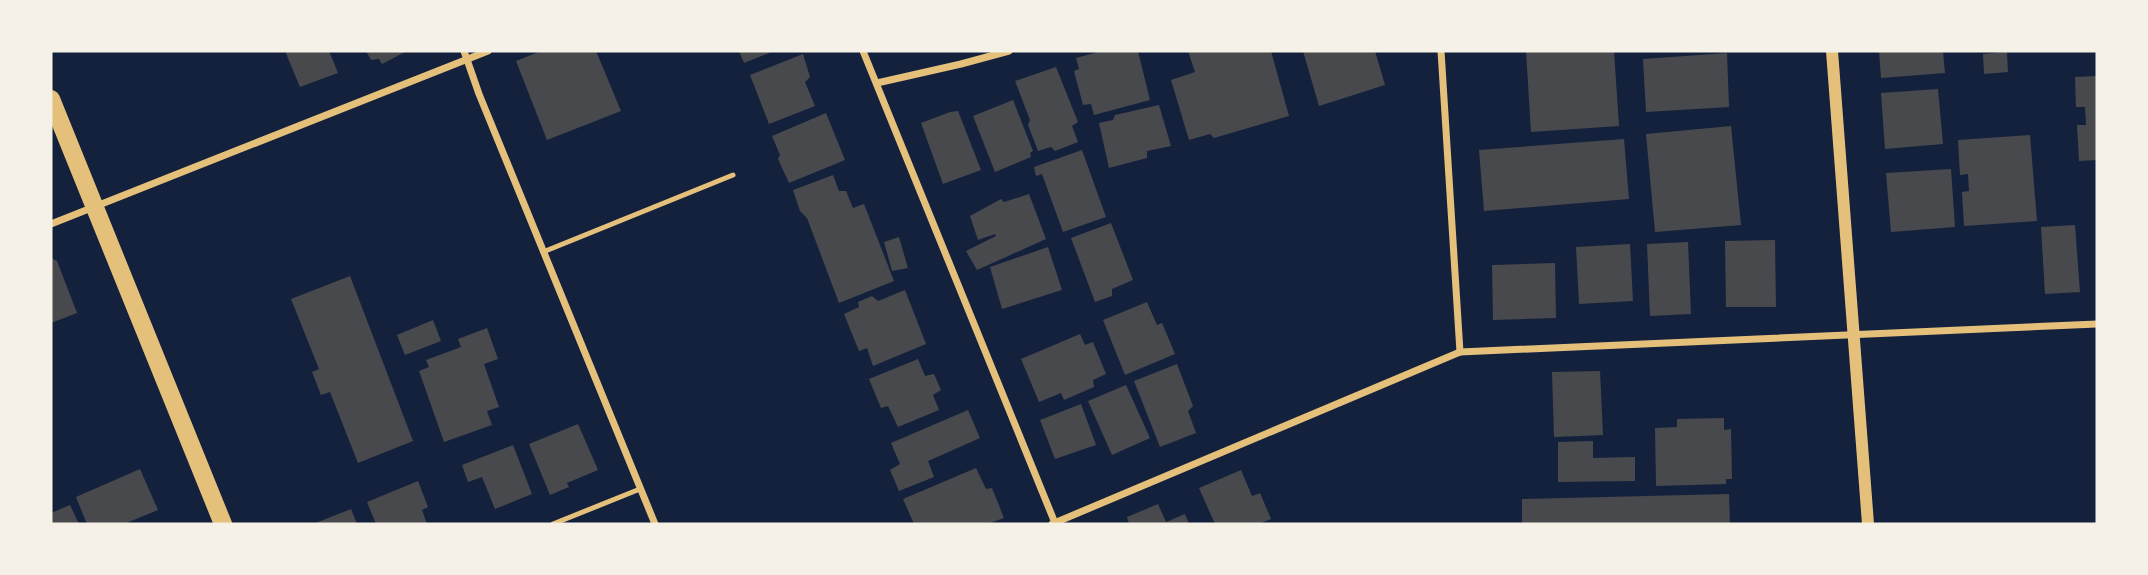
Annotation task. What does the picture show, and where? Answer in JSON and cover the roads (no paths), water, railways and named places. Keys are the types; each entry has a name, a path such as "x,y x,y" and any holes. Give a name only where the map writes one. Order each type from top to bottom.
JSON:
{"main road":[{"path":"51,99 223,524"}],"street":[{"path":"51,223 466,55 488,51"},
{"path":"863,51 1054,524 1460,352 2097,324"},
{"path":"877,83 1009,51"},
{"path":"1441,51 1460,352"},
{"path":"1832,51 1868,524"},
{"path":"466,55 479,94 655,524"}],"lane":[{"path":"543,252 733,175"},
{"path":"552,524 640,489"}]}
